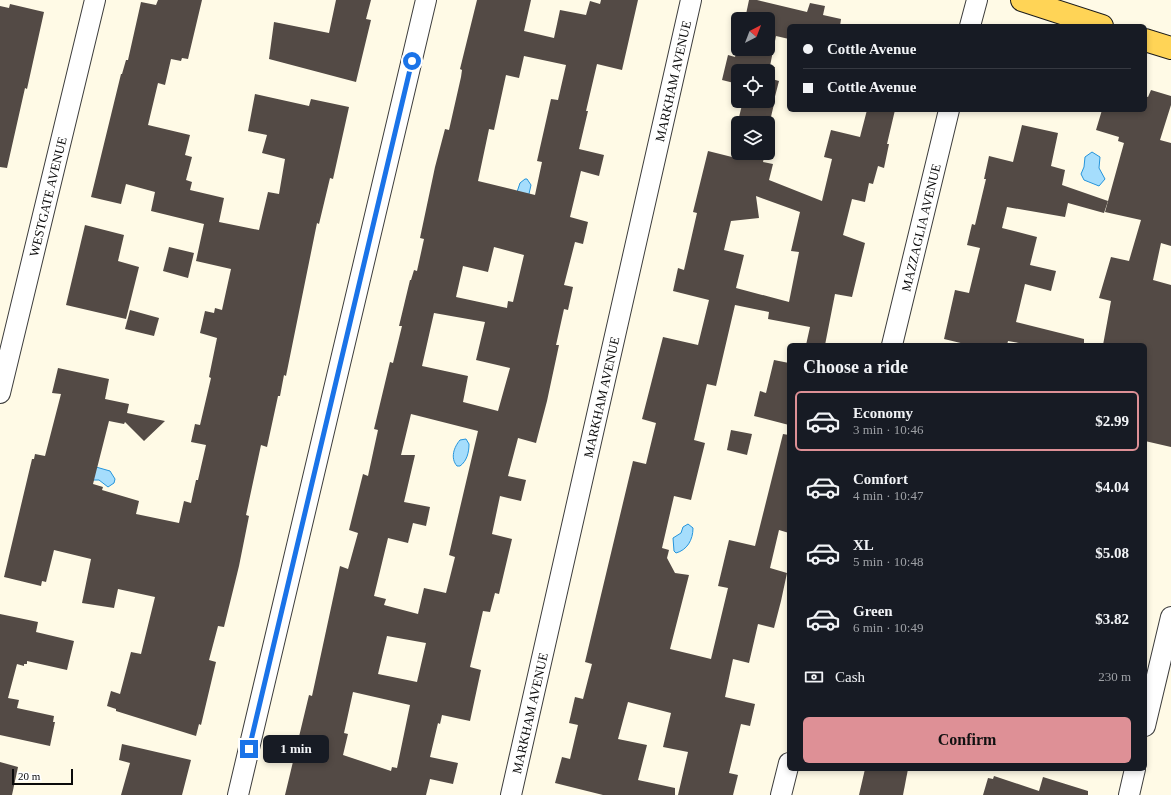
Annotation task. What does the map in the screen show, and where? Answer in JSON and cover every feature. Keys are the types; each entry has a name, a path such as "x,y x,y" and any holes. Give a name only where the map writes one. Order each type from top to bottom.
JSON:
{"main road":[{"path":"1022,0 1096,24"},
{"path":"1147,41 1171,48"}],"street":[{"name":"WESTGATE AVENUE","path":"0,393 95,0"},
{"path":"238,795 426,0"},
{"name":"MARKHAM AVENUE","path":"511,795 691,0"},
{"path":"971,24 977,0"},
{"name":"MAZZAGLIA AVENUE","path":"892,343 949,112"},
{"path":"1147,718 1171,617"},
{"path":"781,795 787,771"},
{"path":"1129,795 1135,771"}],"water":[{"path":"1092,152 1100,157 1099,168 1105,179 1099,186 1084,180 1081,174 1084,167 1085,157"},
{"path":"527,179 531,185 526,207 515,198 520,183"},
{"path":"466,439 469,444 467,456 460,466 457,466 453,456 456,446 460,440"},
{"path":"96,467 110,471 115,479 114,483 108,487 99,480 91,480"},
{"path":"688,524 693,528 691,540 683,550 676,553 674,551 673,538 681,533 683,527"}],"building":[{"path":"158,0 202,0 188,59 182,58 181,61 171,59 165,85 158,83 148,125 190,135 185,155 192,157 186,180 192,182 190,190 224,198 219,222 259,230 268,192 279,194 285,159 262,153 267,135 248,131 255,94 309,106 311,99 349,107 333,179 330,178 319,224 317,223 286,376 284,375 280,396 278,396 267,447 261,445 246,515 249,516 239,566 224,627 218,626 209,660 216,662 201,725 199,724 196,736 116,711 116,709 107,706 111,691 120,694 131,652 141,654 155,597 118,589 114,608 82,603 91,559 54,550 46,582 42,581 41,586 4,577 32,459 34,459 35,454 45,456 61,394 52,393 58,368 109,379 105,399 129,404 127,413 165,421 144,441 125,422 124,424 109,421 93,484 103,487 102,490 139,501 136,514 179,523 184,501 191,503 196,480 198,480 206,445 191,442 195,424 200,425 211,378 209,377 217,338 200,333 205,311 214,313 215,308 222,310 231,269 196,261 204,224 151,211 155,192 126,184 121,204 91,197 121,74 126,60 128,60 141,2 156,5"},
{"path":"336,0 371,0 366,19 371,20 356,82 269,59 274,22 329,33"},
{"path":"477,0 531,0 524,31 554,38 560,10 586,15 590,1 600,4 601,0 638,0 622,70 597,64 586,111 588,111 579,149 604,155 599,176 581,171 570,217 588,222 583,244 575,242 564,285 573,287 568,310 564,309 556,345 559,345 547,401 536,443 518,438 508,476 526,480 521,501 500,496 492,534 512,539 499,594 495,593 490,612 483,611 470,667 481,670 470,721 442,715 440,724 438,723 430,757 458,763 453,784 430,779 426,795 285,795 309,695 312,696 340,566 348,569 358,533 349,530 363,474 368,476 378,430 374,429 390,362 393,363 402,326 399,326 410,280 414,270 417,271 424,239 420,238 435,167 445,129 449,130 461,77 462,70 460,69","holes":["524,56 566,65 558,100 551,99 537,161 542,162 535,195 478,181 489,129 494,130 506,75 519,78","494,247 524,255 513,302 508,301 507,308 456,297 463,266 488,272","434,313 485,322 476,360 510,368 498,411 463,402 468,376 422,366","411,414 478,431 449,555 455,557 446,593 424,588 418,614 384,605 386,599 374,596 388,538 408,543 413,523 426,526 430,507 404,502 415,455 401,455","387,636 426,643 417,682 378,674","353,692 410,705 397,768 392,767 391,771 343,755 348,734 344,733"]},
{"path":"749,0 757,0 807,12 810,3 825,6 823,15 841,19 840,24 787,24 787,39 776,36 775,41 775,12 746,12"},
{"path":"10,4 44,12 27,89 25,88 7,168 0,167 0,6 9,8"},
{"path":"728,55 735,57 772,56 770,64 731,64 731,82 722,80"},
{"path":"775,80 779,81 775,96"},
{"path":"1151,90 1171,96 1171,105 1160,140 1171,143 1171,246 1161,243 1153,280 1171,285 1171,447 1147,441 1147,343 1103,343 1111,301 1099,298 1111,257 1129,261 1141,220 1105,212 1124,143 1118,141 1119,137 1096,130 1101,112 1147,112 1148,97"},
{"path":"741,108 773,108 771,116 739,116"},
{"path":"866,112 895,112 887,144 889,144 884,168 878,166 873,184 869,183 865,202 852,199 843,235 865,243 852,297 835,294 825,343 806,343 810,327 768,319 769,312 735,305 716,386 707,384 694,440 705,443 691,500 674,496 662,548 669,550 667,558 675,573 689,575 670,649 711,659 728,588 718,586 729,540 755,546 783,434 787,435 787,532 779,530 770,568 787,573 781,601 774,628 758,624 749,663 733,659 725,697 755,704 750,726 741,724 729,773 738,775 733,795 678,795 688,752 663,747 671,713 628,702 618,739 647,745 638,780 675,788 675,795 603,795 555,783 562,757 570,759 578,725 569,723 575,697 583,699 592,664 585,662 633,461 646,464 656,423 642,419 663,337 698,345 709,300 673,291 678,268 684,270 697,213 693,212 708,151 731,157 731,160 763,160 763,162 773,164 769,180 822,201 832,159 824,157 831,130 860,137","holes":["756,196 800,212 791,251 799,252 789,302 736,288 744,255 724,250 731,221 759,218"]},
{"path":"1022,125 1058,133 1051,166 1065,170 1062,185 1108,201 1104,213 1068,203 1065,217 1007,207 1002,228 1037,237 1030,265 1056,271 1051,291 1025,284 1016,322 1084,339 1084,343 1020,343 1008,341 1008,343 961,343 944,339 955,290 969,293 980,248 967,245 972,224 975,225 986,179 984,179 989,156 1013,162"},
{"path":"85,225 124,235 118,261 139,267 126,319 66,305"},
{"path":"169,247 194,253 188,278 163,271"},
{"path":"130,310 159,318 154,336 125,329"},
{"path":"774,360 787,363 787,424 754,416 760,391 766,393"},
{"path":"731,430 752,434 747,455 727,450"},
{"path":"0,614 38,622 36,632 74,641 67,670 27,661 27,664 24,664 24,666 17,664 8,698 19,700 17,708 54,716 53,722 55,722 50,746 0,735"},
{"path":"122,744 191,760 182,795 121,795 130,763 119,760"},
{"path":"0,762 18,767 12,795 0,795"},
{"path":"865,771 908,771 903,795 859,795"},
{"path":"994,776 1039,791 1043,777 1088,791 1088,795 983,795 988,778 993,779"}],"route":[{"path":"249,749 412,61"}]}
